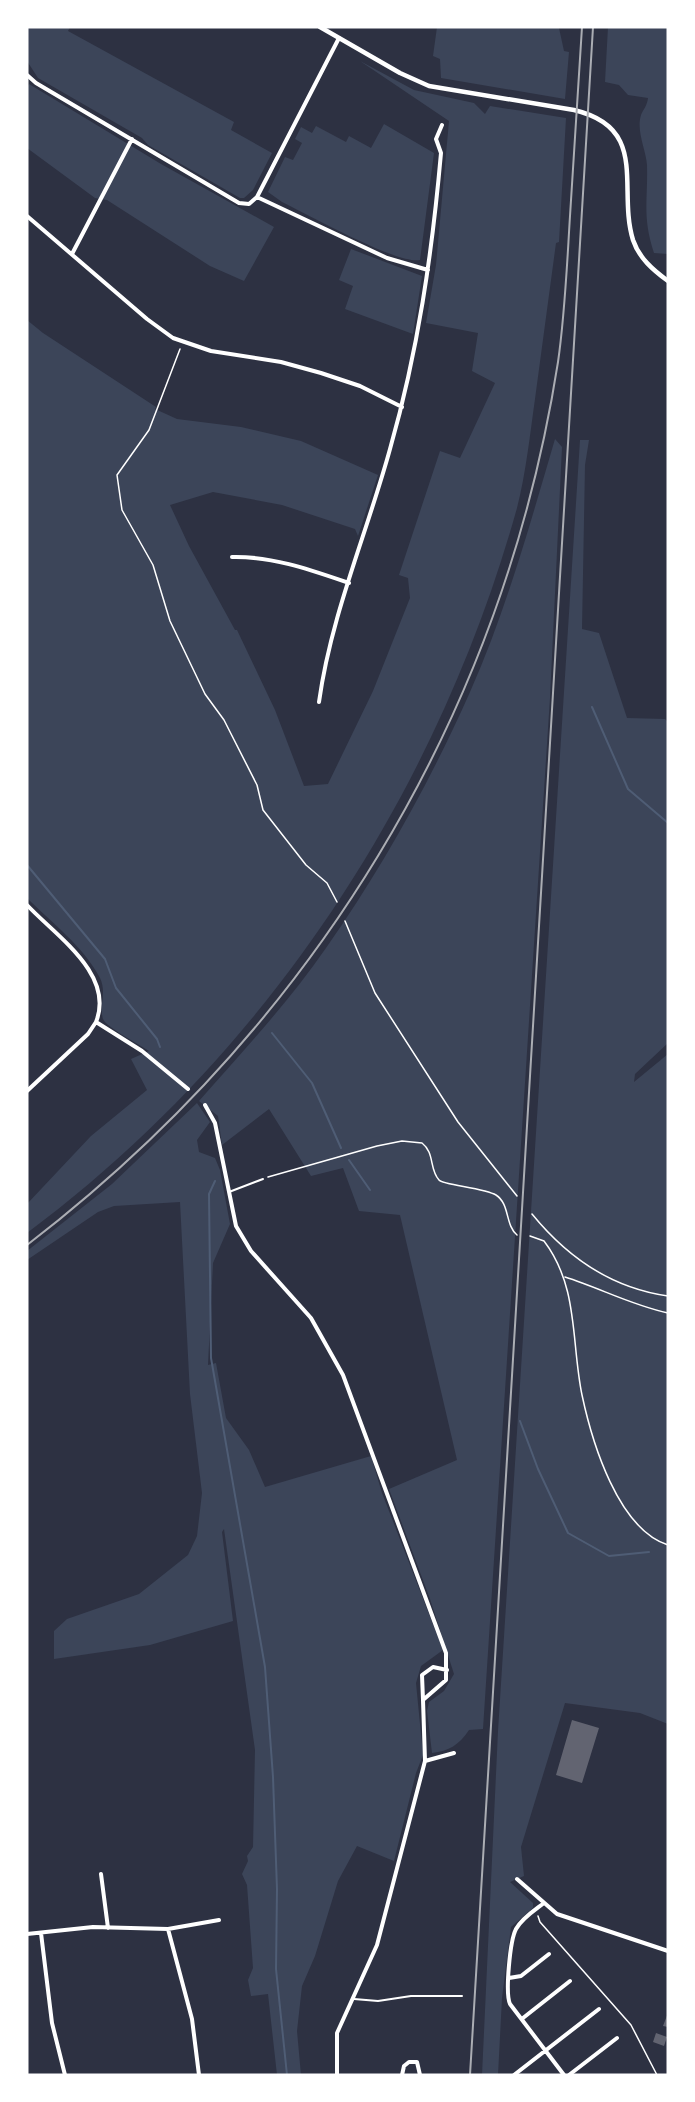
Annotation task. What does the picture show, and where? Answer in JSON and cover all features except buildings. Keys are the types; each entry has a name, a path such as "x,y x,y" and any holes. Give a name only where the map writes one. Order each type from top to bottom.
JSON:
{"street":[{"path":"320,27 400,73 429,86 565,109 599,120 616,134 627,156 633,242 647,263 668,281"},
{"path":"27,75 42,87 239,203 249,204 257,197 339,38"},
{"path":"319,702 332,633 402,407 421,320 441,153 436,139 442,124"},
{"path":"72,254 132,139"},
{"path":"257,197 387,258 428,270"},
{"path":"27,216 147,319 183,342 211,351 281,362 321,373 360,386 402,407"},
{"path":"232,557 250,556 275,561 348,582"},
{"path":"27,905 77,956 94,980 100,995 96,1022 88,1034 27,1091"},
{"path":"96,1022 142,1051 188,1089"},
{"path":"205,1106 215,1123 236,1226 246,1245 311,1318 343,1375 408,1556 443,1641 447,1670 442,1686 423,1700"},
{"path":"338,2075 336,2033 377,1945 425,1761 422,1675 433,1667 447,1670"},
{"path":"425,1761 454,1753"},
{"path":"101,1874 108,1928"},
{"path":"518,1879 556,1914 668,1951"},
{"path":"544,1902 519,1924 513,1935 508,1999 564,2075"},
{"path":"27,1934 108,1928 168,1929 219,1920"},
{"path":"168,1929 188,2001 199,2075"},
{"path":"41,1933 52,2024 65,2075"},
{"path":"508,1978 521,1976 549,1954"},
{"path":"523,2018 570,1981"},
{"path":"514,2075 598,2009"},
{"path":"569,2075 618,2038"},
{"path":"402,2075 404,2066 409,2061 417,2062 419,2074"}],"lane":[{"path":"228,1193 262,1179"},
{"path":"351,1999 378,2001 411,1995 462,1996"}],"path":[{"path":"183,342 149,430 117,475 120,502 153,564 170,621 199,682 224,720 257,785 262,810 306,865 332,890 337,902"},
{"path":"345,921 375,993 458,1122 517,1196"},
{"path":"262,1179 377,1146 416,1142 428,1147 435,1174 443,1184 475,1188 502,1200 512,1230 517,1235"},
{"path":"532,1214 554,1242 589,1268 634,1289 668,1296"},
{"path":"530,1236 544,1241 564,1277 574,1320 582,1397 597,1446 623,1508 633,1521 656,1540 668,1545"},
{"path":"564,1277 589,1284 625,1302 668,1313"},
{"path":"536,1910 540,1922 631,2025 657,2075"}],"shaded area":[{"path":"27,27 70,27 68,31 234,122 231,130 272,153 253,190 244,198 240,198 38,78 27,61"},
{"path":"437,27 563,27 559,28 564,51 569,52 565,99 441,78 440,59 433,56"},
{"path":"608,27 668,27 668,254 654,253 648,229 647,165 640,134 640,121 648,98 628,95 619,85 605,82"},
{"path":"360,61 414,90 474,103 485,114 490,106 566,118 559,242 556,243 528,454 517,508 483,614 440,717 390,817 332,911 266,1001 193,1085 113,1163 27,1233 27,1204 91,1136 147,1090 131,1059 149,1051 105,1022 102,1015 103,994 100,978 76,945 27,898 27,320 43,333 156,407 155,409 177,419 241,427 301,441 378,475 358,536 355,529 282,505 213,492 170,505 189,546 237,630 275,710 304,786 328,784 373,691 410,598 408,578 399,575 440,451 460,458 495,383 472,371 478,333 426,323 436,265 449,121"},
{"path":"29,84 161,164 274,227 244,281 210,266 107,200 95,198 27,148 27,88"},
{"path":"384,124 434,153 420,260 393,255 373,247 282,202 268,192 285,157 293,160 302,143 295,139 301,127 312,133 316,126 346,142 349,136 371,148"},
{"path":"351,249 422,276 413,334 345,309 353,286 339,280"},
{"path":"555,439 562,447 550,698 483,1729 469,1730 453,1746 444,1751 432,1753 427,1711 429,1702 444,1691 454,1674 430,1599 389,1489 457,1460 400,1215 359,1211 343,1168 311,1176 269,1109 222,1145 218,1116 199,1101 296,988 347,918 386,856 422,791 470,692 495,630 517,567"},
{"path":"580,440 589,440 585,465 582,629 599,633 627,718 665,719 668,722 668,1043 635,1074 634,1082 668,1054 668,1724 640,1713 565,1703 521,1847 524,1876 510,1882 533,1903 533,1908 511,1927 502,1998 498,2075 482,2075 498,1731"},
{"path":"197,1103 210,1122 197,1140 199,1152 215,1158 220,1170 230,1224 213,1263 208,1365 216,1363 226,1418 249,1450 265,1487 371,1456 382,1493 443,1650 421,1666 416,1683 423,1755 416,1773 394,1861 357,1846 338,1881 315,1956 302,1986 297,2031 301,2075 277,2075 268,1994 251,1996 248,1980 253,1968 247,1885 242,1874 248,1861 247,1856 253,1847 255,1750 224,1529 222,1532 233,1621 150,1645 54,1659 54,1631 67,1619 139,1594 188,1555 197,1536 202,1493 190,1394 180,1202 114,1206 98,1212 27,1260 27,1251 112,1184"}],"waterway":[{"path":"592,707 628,789 668,823"},
{"path":"27,865 105,959 116,988 157,1039 160,1047"},
{"path":"272,1033 312,1083 341,1148"},
{"path":"349,1160 370,1190"},
{"path":"215,1181 209,1194 211,1358 265,1667 273,1777 277,1889 276,1969 287,2075"},
{"path":"520,1421 538,1469 568,1533 609,1556 649,1552"}],"railway":[{"path":"27,1245 129,1159 222,1065 305,964 378,855 441,741 491,620 531,493 558,362 566,289 582,27"},
{"path":"470,2075 593,27"}]}
